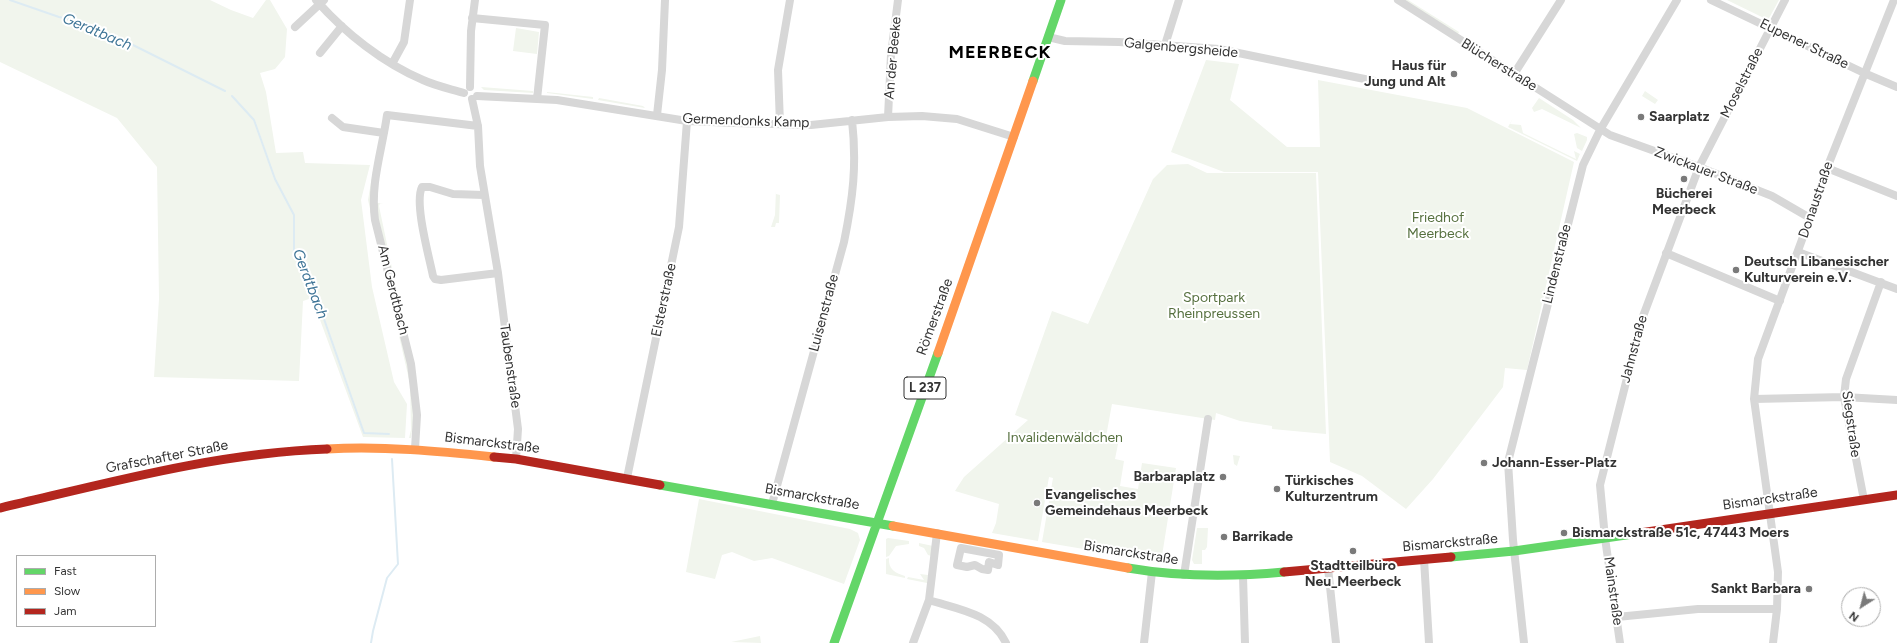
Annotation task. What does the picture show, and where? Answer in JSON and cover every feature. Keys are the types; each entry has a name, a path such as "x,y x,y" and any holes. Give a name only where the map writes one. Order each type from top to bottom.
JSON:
{"main road":[{"name":"Römerstraße","path":"834,643 1014,137 1061,0"},
{"name":"Bismarckstraße","path":"365,447 415,449 516,459 1152,572 1184,575 1243,576 1514,551 1897,495"},
{"name":"Grafschafter Straße","path":"0,508 196,463 292,450 365,447"}],"street":[{"path":"392,64 404,42 410,0"},
{"path":"464,93 470,86 472,18 475,0"},
{"path":"657,115 662,70 665,0"},
{"path":"780,124 778,70 790,0"},
{"name":"An der Beeke","path":"888,117 891,55 898,0"},
{"path":"1165,45 1179,0"},
{"name":"Blücherstraße","path":"1398,0 1600,130"},
{"path":"1514,74 1561,0"},
{"name":"Lindenstraße","path":"1524,643 1514,551 1508,462 1582,165 1600,130 1677,0"},
{"name":"Eupener Straße","path":"1711,0 1864,73 1897,86"},
{"name":"Moselstraße","path":"1699,167 1785,0"},
{"name":"Donaustraße","path":"1773,643 1777,609 1778,572 1754,399 1758,359 1798,252 1827,168 1894,0"},
{"path":"295,27 320,1 342,26 392,64 425,81 464,93 466,98 474,97 476,90 470,86"},
{"path":"472,18 545,25 537,99"},
{"path":"320,53 342,26"},
{"name":"Galgenbergsheide","path":"1048,37 1064,42 1165,45 1219,49 1384,83"},
{"name":"Germendonks Kamp","path":"474,97 537,99 686,120 780,124 811,125 888,117 922,116 957,119 1014,137"},
{"name":"Taubenstraße","path":"474,97 478,126 480,166 498,273 518,429 516,459"},
{"name":"Am Gerdtbach","path":"415,449 417,415 411,364 375,220 372,202 376,169 387,115 478,126"},
{"path":"332,118 343,127 384,133"},
{"name":"Elsterstraße","path":"627,478 679,227 686,120"},
{"name":"Luisenstraße","path":"772,504 847,229 855,175 855,150 852,120"},
{"name":"Zwickauer Straße","path":"1600,130 1610,136 1699,167 1772,196 1810,218"},
{"name":"Jahnstraße","path":"1605,538 1600,485 1642,319 1699,167"},
{"path":"1827,168 1897,196"},
{"path":"484,195 453,194 430,187 422,187 420,192 420,203 426,242 433,276 435,279 441,280 498,273"},
{"path":"1798,252 1897,289"},
{"path":"1666,253 1780,301"},
{"name":"Siegstraße","path":"1864,500 1844,397 1846,379 1880,282"},
{"path":"1754,399 1844,397 1897,400"},
{"path":"1184,575 1208,419"},
{"path":"913,643 929,600 938,533"},
{"name":"Mainstraße","path":"1605,538 1620,643"},
{"path":"961,548 1000,555 998,565 989,562 988,570 982,569 975,565 967,567 957,565 961,548"},
{"path":"1424,560 1430,643"},
{"path":"1328,568 1336,643"},
{"path":"1144,643 1152,572"},
{"path":"1243,576 1245,643"},
{"path":"929,600 978,615 996,628 1006,643"},
{"path":"1617,617 1698,609 1777,609"}],"green space":[{"path":"0,0 210,0 253,18 266,0 270,0 287,29 285,57 275,69 260,73 266,92 276,153 303,152 305,163 370,165 361,200 372,287 394,382 407,404 405,438 363,437 312,298 303,301 299,381 154,377 159,299 157,167 117,118 0,62"},
{"path":"1404,0 1408,0 1459,32 1458,34"},
{"path":"1727,0 1779,0 1768,20"},
{"path":"516,28 539,32 537,54 513,51"},
{"name":"Friedhof Meerbeck","path":"1206,60 1239,64 1230,100 1287,147 1320,147 1318,80 1467,108 1574,162 1527,370 1505,368 1503,387 1433,479 1406,509 1362,476 1330,462 1318,172 1224,172 1171,152"},
{"path":"481,87 533,91 533,93 484,90"},
{"path":"1645,91 1658,100 1655,104 1642,96"},
{"path":"547,93 593,97 593,99"},
{"path":"599,98 643,106 645,108 598,100"},
{"path":"1539,98 1573,120 1581,128 1542,109 1534,112 1532,108"},
{"path":"1513,118 1510,124 1521,125 1523,133 1576,159 1574,151 1580,154 1577,161 1508,127"},
{"path":"1577,133 1587,137 1582,151 1577,148 1574,134"},
{"name":"Sportpark Rheinpreussen","path":"1188,164 1207,173 1316,173 1326,434 1272,429 1272,426 1240,421 1216,413 1215,420 1112,404 1105,442 1118,444 1115,459 1124,461 1120,486 1138,489 1142,463 1176,468 1161,562 1042,542 1053,478 1049,477 1038,541 992,533 996,523 999,504 955,491 964,477 1028,420 1015,415 1052,311 1088,324 1153,179 1167,165"},
{"path":"373,170 372,194 408,363 414,415 411,438 409,438 411,430 410,384 368,200"},
{"path":"776,190 776,194 780,195 779,223 776,223 775,227 771,227 775,215"},
{"path":"377,203 380,203 379,206 402,316 378,226"},
{"path":"1233,455 1240,456 1237,466 1234,464"},
{"path":"699,499 850,529 858,533 860,540 844,584 772,558 754,561 732,552 722,555 715,579 686,572"},
{"path":"1197,528 1208,528 1207,547 1205,550 1202,550 1202,564 1194,564 1192,560"},
{"path":"886,539 909,541 909,544 896,546 889,556 886,557"},
{"path":"919,543 933,546 932,556 928,555 924,548 919,546"},
{"path":"889,558 891,568 895,572 905,576 905,578 886,574 886,559"},
{"path":"920,574 928,575 927,583 907,579 908,577 924,580"},
{"path":"760,636 761,643 731,642"}],"waterway":[{"name":"Gerdtbach","path":"10,0 59,17 83,22 119,38 225,91"},
{"name":"Gerdtbach","path":"232,96 254,120 275,179 294,215 294,251 298,264 311,282 364,433 389,434"},
{"name":"Gerdtbach","path":"371,643 387,578 398,564 392,459"}],"traffic: fast":[{"path":"1033,81 1061,0"},
{"path":"834,643 938,353"},
{"path":"660,485 893,526"},
{"path":"1451,557 1514,551 1640,533"},
{"path":"1128,568 1186,575 1245,575 1284,572"}],"traffic: slow":[{"path":"938,353 1033,81"},
{"path":"327,449 369,448 494,457"},
{"path":"893,526 1128,568"}],"traffic: jam":[{"path":"0,508 122,479 203,463 244,456 327,449"},
{"path":"494,457 516,459 660,485"},
{"path":"1640,533 1897,495"},
{"path":"1284,572 1451,557"}],"place":[{"name":"Haus für Jung und Alt","path":"1454,74"},
{"name":"Saarplatz","path":"1641,117"},
{"name":"Bücherei Meerbeck","path":"1684,179"},
{"name":"Deutsch Libanesischer Kulturverein e.V.","path":"1736,270"},
{"name":"Johann-Esser-Platz","path":"1484,463"},
{"name":"Barbaraplatz","path":"1223,477"},
{"name":"Türkisches Kulturzentrum","path":"1277,489"},
{"name":"Evangelisches Gemeindehaus Meerbeck","path":"1037,503"},
{"name":"Bismarckstraße 51c, 47443 Moers","path":"1564,533"},
{"name":"Barrikade","path":"1224,537"},
{"name":"Stadtteilbüro Neu_Meerbeck","path":"1353,551"},
{"name":"Sankt Barbara","path":"1809,589"}],"district":[{"name":"MEERBECK","path":"1000,53"}],"park label":[{"name":"Invalidenwäldchen","path":"1065,438"}]}
